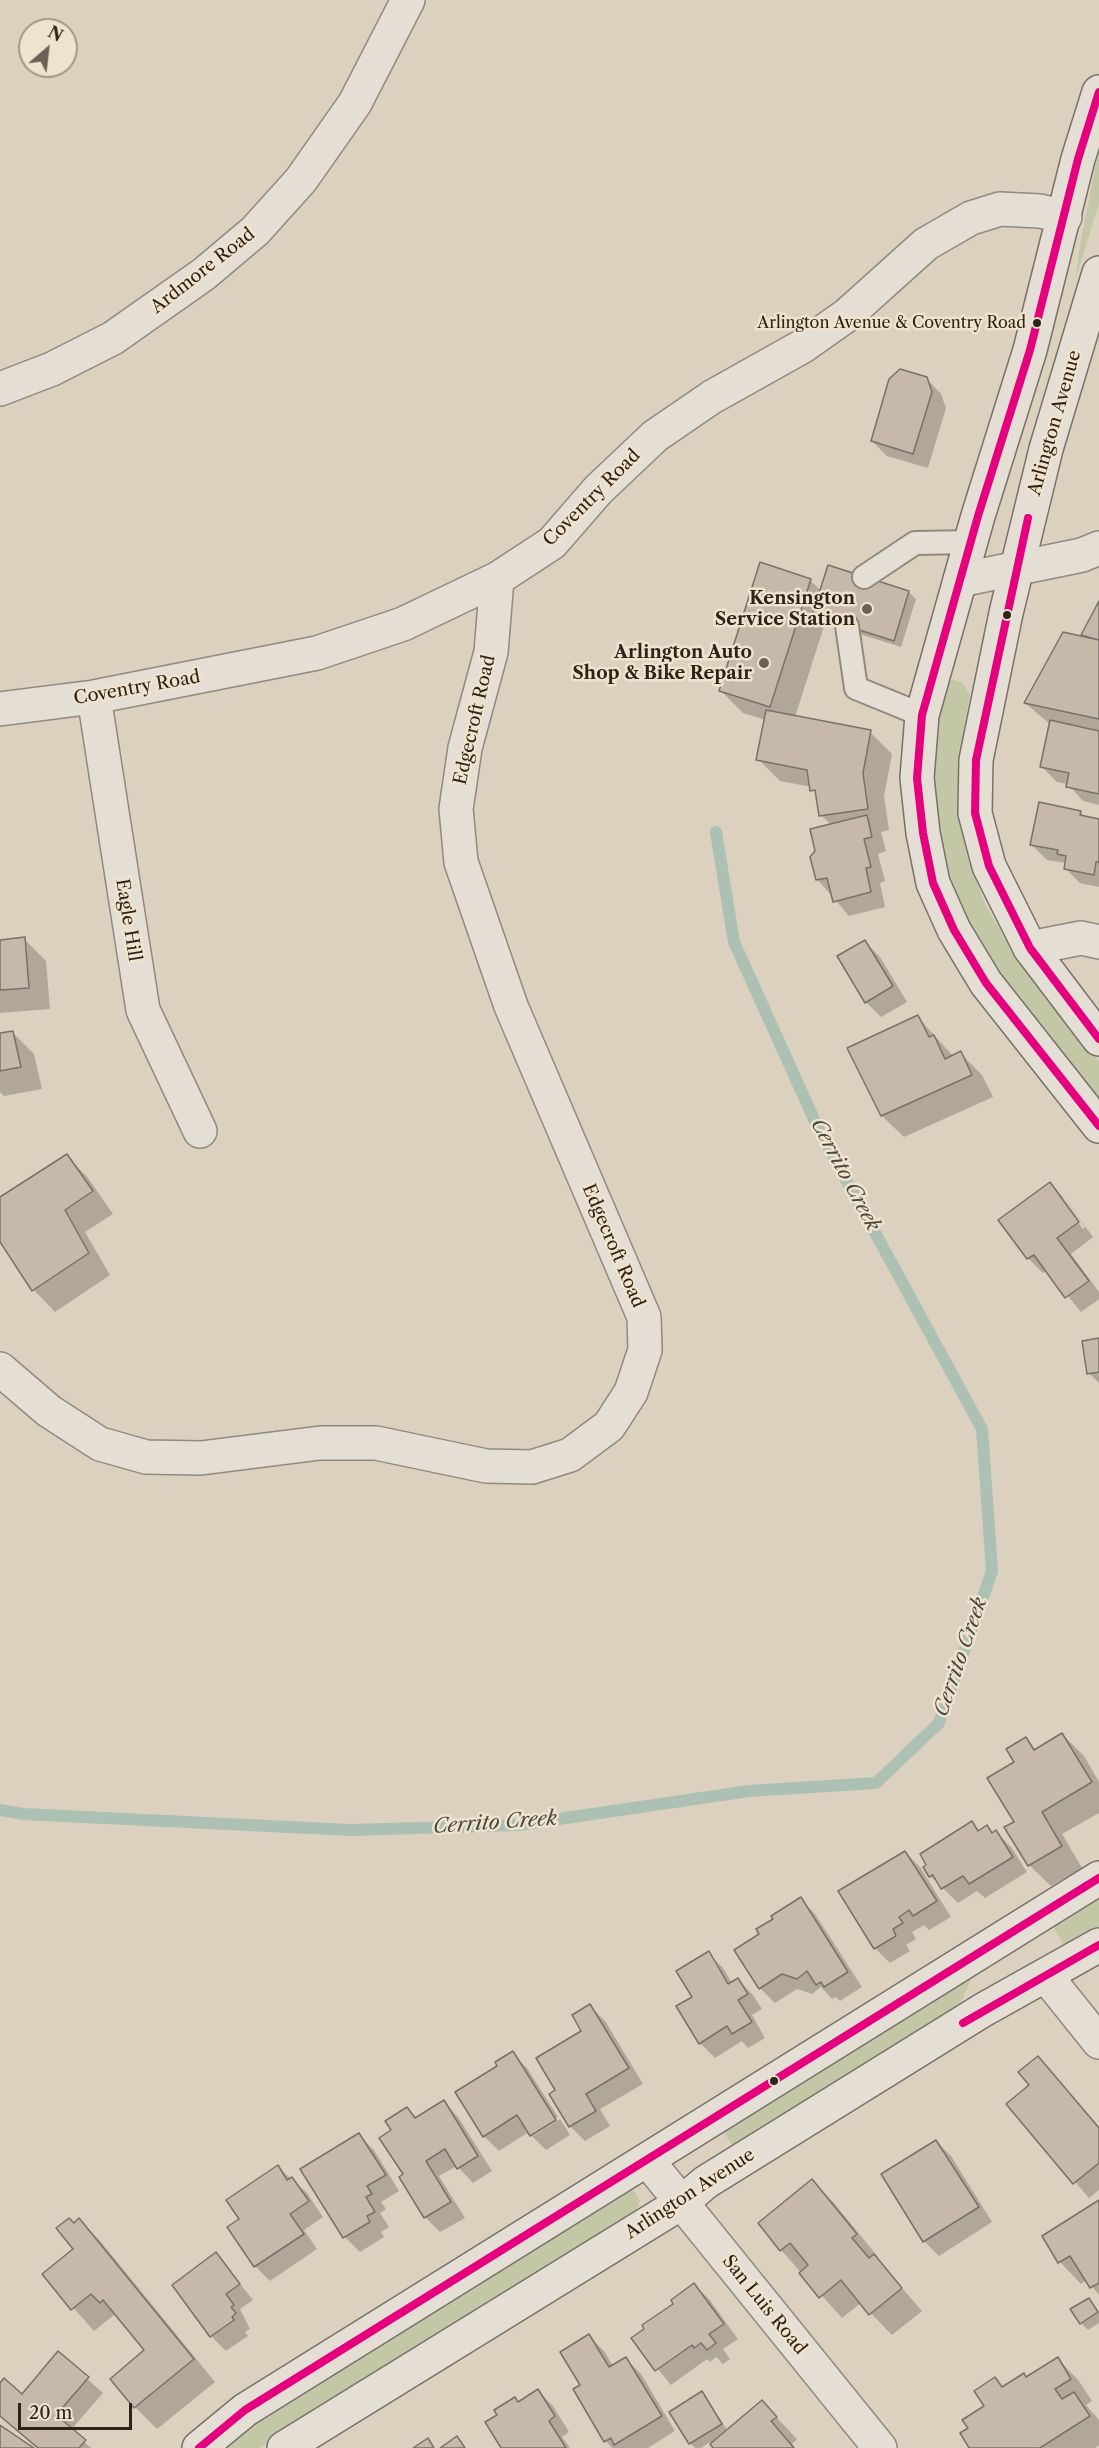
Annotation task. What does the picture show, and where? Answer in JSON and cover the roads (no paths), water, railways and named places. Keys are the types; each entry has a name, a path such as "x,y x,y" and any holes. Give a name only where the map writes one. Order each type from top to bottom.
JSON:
{"street":[{"name":"Ardmore Road","path":"0,389 52,369 113,338 204,274 255,231 301,180 355,103 408,0"},
{"path":"1099,92 1078,159 1030,350 971,542 922,715 917,778 923,833 933,883 954,930 986,983 1099,1126"},
{"name":"Coventry Road","path":"0,709 94,697 317,653 402,624 497,579 552,543 598,490 655,436 712,397 802,346 838,321 926,244 971,218 1000,208 1040,211 1065,217"},
{"name":"Arlington Avenue","path":"1099,273 1046,449 1016,569 976,760 975,813 989,866 1030,948 1099,1039"},
{"path":"960,580 1082,555 1099,548"},
{"name":"Edgecroft Road","path":"0,1369 49,1411 100,1444 146,1457 201,1458 320,1443 376,1443 486,1466 532,1467 570,1455 609,1426 620,1409 630,1392 645,1350 644,1317 511,1006 461,862 456,809 465,748 491,652 497,579"},
{"name":"Eagle Hill","path":"94,697 143,1010 200,1131"},
{"path":"1030,948 1081,938 1099,942"},
{"path":"199,2448 245,2410 1099,1878"},
{"name":"Arlington Avenue","path":"284,2448 681,2203 706,2182 982,2010 1099,1945"},
{"path":"1046,1976 1099,2042"},
{"name":"San Luis Road","path":"648,2161 880,2448"}],"lane":[{"path":"864,576 915,543 971,542"},
{"path":"847,626 856,688 922,715"}],"waterway":[{"name":"Cerrito Creek","path":"0,1810 23,1814 350,1830 518,1825 749,1791 876,1783 939,1723 992,1571 982,1429 818,1128 734,942 716,832"}],"place":[{"name":"Arlington Avenue & Coventry Road","path":"1037,323"},
{"name":"Kensington Service Station","path":"867,609"},
{"name":"Arlington Auto Shop & Bike Repair","path":"764,663"}]}
